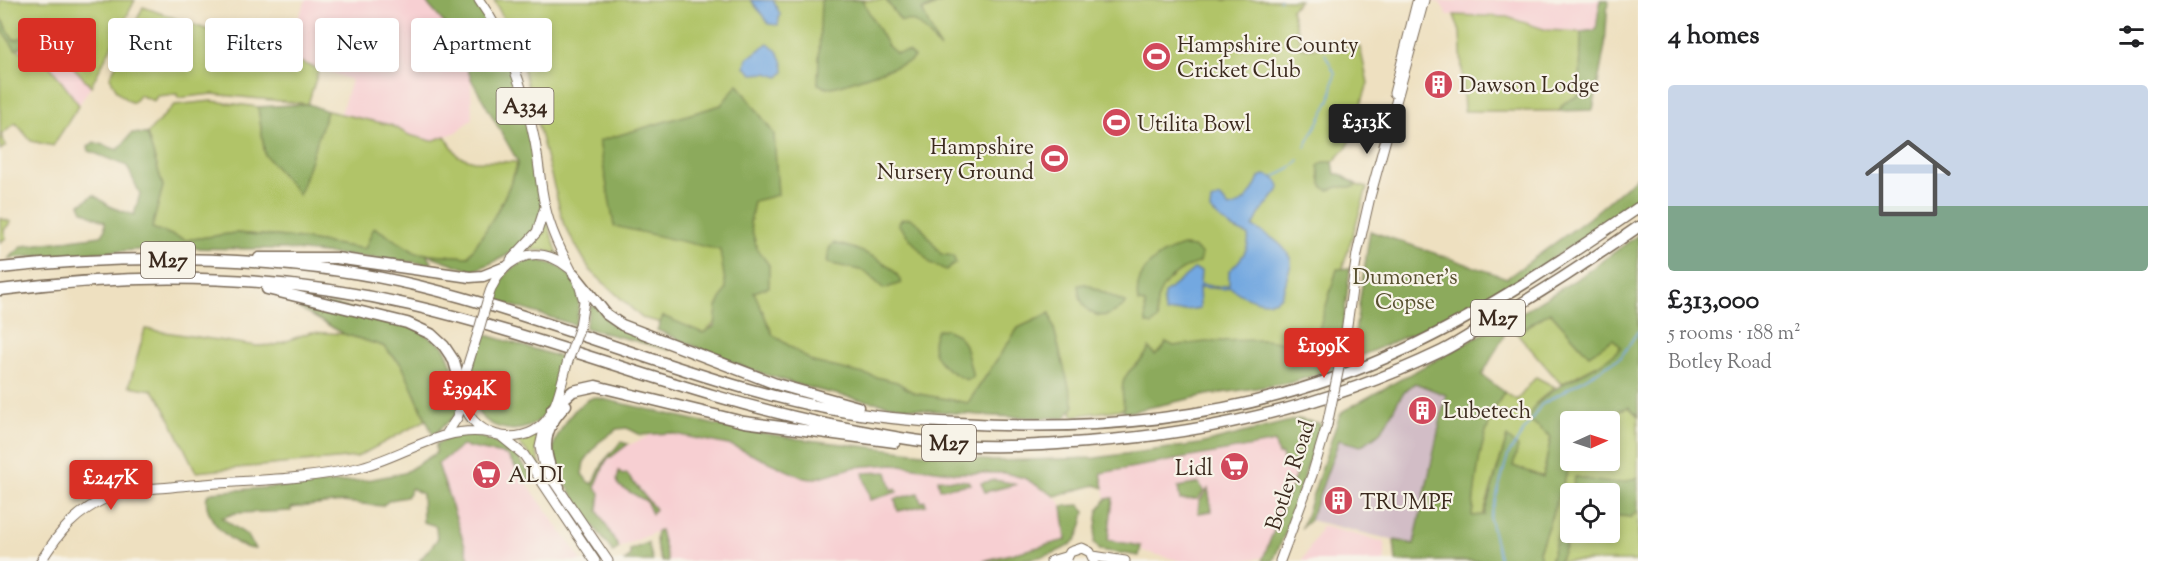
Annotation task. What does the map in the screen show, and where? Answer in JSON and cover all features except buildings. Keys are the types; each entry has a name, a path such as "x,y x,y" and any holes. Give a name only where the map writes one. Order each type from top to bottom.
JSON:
{"highway":[{"name":"M27","path":"205,260 324,270 418,286 756,391 831,409 924,421 1016,427 1080,426 1159,420 1223,409 1308,386 1399,352 1488,307 1536,278 1638,208"},
{"name":"M27","path":"552,409 580,388 596,386 744,422 880,441 958,445 1026,445 1155,437 1223,425 1308,404 1444,350 1560,281 1638,227"},
{"name":"M27","path":"0,268 62,261 336,258 474,277 505,266"},
{"name":"M27","path":"573,272 606,314 629,328 776,384 848,405 924,421"},
{"name":"M27","path":"0,290 62,282 121,279 221,280 332,289 413,306 479,329 742,403 828,424 958,445"},
{"name":"M27","path":"221,280 407,322 431,334 444,346 454,361 463,395"},
{"name":"M27","path":"559,487 546,457 546,440 551,425 560,411 579,394 612,390"}],"main road":[{"name":"A334","path":"479,0 488,12 516,74 535,141 545,206 555,240 573,272"},
{"name":"Botley Road","path":"1391,120 1396,86 1418,0"},
{"name":"Botley Road","path":"1280,561 1312,475 1327,424 1345,339 1358,254 1424,0"},
{"name":"A334","path":"505,266 537,232 545,206"},
{"path":"447,433 458,418 488,298 505,266 528,256 553,258 573,272 584,301 580,326 541,439 541,456 608,561"},
{"path":"463,395 471,417 490,433"},
{"path":"41,561 62,528 80,512 110,496 192,485 320,475 357,468 409,450 447,433 477,430 501,436 524,434 546,421"},
{"path":"501,436 524,455 595,561"},
{"path":"1051,561 1067,558 1074,550 1082,548 1094,558 1125,561"}],"shaded area":[{"path":"306,0 424,0 440,18 411,18 411,72 469,72 472,119 457,132 432,141 409,135 391,125 341,113 351,80 330,72 399,72 399,18 315,18 315,66 303,62 303,18 298,18"},
{"path":"1600,0 1597,31 1581,32 1547,30 1524,21 1492,15 1448,15 1440,3 1428,1"},
{"path":"54,72 78,72 91,86 79,105"},
{"path":"1415,383 1446,394 1414,545 1310,520 1339,440 1361,446 1380,431 1403,390"},
{"path":"656,433 692,437 733,446 757,456 840,470 893,464 957,473 1005,473 1024,478 1060,501 1067,540 983,561 668,561 660,530 619,548 598,511 600,493 595,487 606,461 617,450"},
{"path":"1276,442 1296,474 1266,557 1241,561 1181,561 1143,551 1141,546 1108,540 1113,498 1106,499 1101,473"},
{"path":"462,446 507,455 582,561 470,561 437,464"},
{"path":"1322,526 1384,542 1385,561 1302,561"}],"green space":[{"path":"0,0 135,0 126,18 108,18 108,53 91,86 78,72 96,72 96,18 18,18 18,39 14,40 0,17"},
{"path":"424,0 476,0 486,18 440,18"},
{"path":"494,0 886,0 901,21 947,0 1300,0 1291,9 1302,48 1360,47 1368,83 1348,146 1327,169 1347,182 1367,188 1316,355 1131,408 1073,416 1050,313 1018,328 968,403 798,373 797,351 773,335 753,292 703,333 642,318 590,270 564,225 524,72 552,72 552,18 503,18"},
{"path":"821,0 862,0 888,46 896,53 908,52 914,57 909,62 841,85 827,88 818,84"},
{"path":"886,0 947,0 922,10 940,49 919,25 914,22 901,21"},
{"path":"1600,0 1608,0 1605,45 1593,110 1559,111 1564,103 1580,95 1581,32 1596,30"},
{"path":"143,7 174,18 138,18"},
{"path":"1454,15 1507,17 1547,30 1581,32 1580,95 1564,103 1559,111 1464,111 1460,32"},
{"path":"0,17 14,40 18,39 18,48 15,49 0,27"},
{"path":"193,25 205,29 205,72 303,72 303,63 315,68 315,72 318,72 308,104 212,94 178,98 177,94 157,96 154,101 139,95 133,103 119,93 110,77 112,72 193,72"},
{"path":"0,27 18,50 18,72 54,72 79,105 53,146 31,141 16,123 1,135 6,146 0,150"},
{"path":"469,72 515,72 545,206 534,231 527,240 508,255 473,271 426,254 432,262 429,264 284,249 167,248 9,258 23,246 101,236 105,230 105,222 83,211 80,204 94,195 111,207 134,215 140,194 127,166 89,151 88,147 94,142 118,150 132,133 147,134 163,186 152,228 186,240 235,233 287,237 365,249 374,227 416,253 468,257 503,200 518,162"},
{"path":"738,84 774,134 778,195 754,201 750,223 757,249 769,265 769,287 754,292 773,335 813,362 897,382 914,393 968,403 1018,328 1050,313 1074,406 1065,418 952,413 877,403 803,386 753,370 657,330 663,316 703,333 715,326 717,307 726,289 720,250 614,226 599,141 721,105"},
{"path":"212,101 258,107 265,155 303,182 327,111 391,125 409,135 432,141 445,136 458,156 474,161 518,162 503,200 468,257 416,253 374,228 365,249 287,237 235,233 186,240 151,228 163,186 147,134 174,105"},
{"path":"308,104 327,111 299,195 265,155 258,107"},
{"path":"1324,162 1333,162 1335,174 1340,174 1356,184 1354,187 1338,187 1329,190 1322,187 1318,166"},
{"name":"Dumoner's Copse","path":"1638,176 1638,197 1550,260 1456,314 1351,360 1370,231 1507,278 1589,218"},
{"path":"545,216 558,254 527,250 537,237"},
{"path":"0,218 11,222 4,230 6,238 0,242"},
{"path":"910,218 920,225 941,254 953,256 956,263 946,270 930,263 898,224 902,219"},
{"path":"1638,235 1638,416 1629,407 1617,411 1560,411 1560,471 1567,471 1563,483 1560,483 1560,492 1539,551 1541,561 1396,561 1394,540 1414,544 1446,395 1415,383 1404,393 1377,435 1361,446 1339,440 1310,520 1302,527 1343,411 1499,325 1504,336 1482,375 1504,392 1490,422 1481,452 1472,516 1484,515 1507,437 1518,447 1513,466 1543,477 1551,437 1527,418 1547,395 1598,365 1621,347 1613,339 1589,355 1550,312 1517,333 1510,320 1580,277"},
{"path":"833,243 872,256 891,268 901,283 884,289 864,271 827,263 829,249"},
{"path":"1183,246 1193,247 1202,254 1200,262 1182,270 1167,283 1158,299 1156,309 1158,319 1152,325 1146,323 1145,303 1138,302 1139,281 1149,265 1156,259 1164,253"},
{"path":"530,260 556,266 572,279 579,299 575,325 494,300 506,274 516,266"},
{"path":"1350,268 1342,335 1333,369 1290,383 1207,395 1124,413 1123,383 1131,369 1143,358 1149,348 1155,355 1166,342 1174,346 1242,340 1264,340 1302,346 1315,343 1337,269"},
{"path":"1086,284 1126,303 1109,314 1101,316 1094,314 1088,310 1080,296 1078,285"},
{"path":"331,304 407,323 444,346 463,393 456,415 433,435 402,365 383,346 344,334 298,308"},
{"path":"595,305 611,324 670,350 585,328 590,307"},
{"path":"1550,312 1589,355 1613,338 1621,347 1609,359 1561,384 1517,333"},
{"path":"145,329 257,346 276,345 311,332 344,334 383,346 402,365 426,420 357,457 196,472 160,399 152,390 129,386"},
{"path":"945,329 958,335 965,345 973,377 967,380 952,372 939,361 933,347 934,339 937,330"},
{"path":"483,334 564,358 557,388 548,409 534,424 512,430 500,428 480,415 474,405 470,393 470,378"},
{"path":"1536,377 1555,387 1536,403 1551,437 1543,477 1513,466 1507,437 1483,515 1472,516 1475,483 1489,422 1504,392 1517,400"},
{"path":"594,397 716,425 799,439 993,461 1095,458 1200,444 1298,419 1321,424 1287,529 1273,561 1262,561 1296,474 1293,468 1284,464 1282,454 1278,455 1275,442 1101,473 1104,488 1095,485 1055,496 1024,478 1005,473 957,473 893,464 855,467 812,479 804,478 733,446 670,433 641,435 627,428 617,429 598,443 584,462 582,474 588,482 593,484 604,461 621,442 628,444 606,461 595,487 600,493 598,511 619,548 613,552 562,477 553,454 556,439 570,416 580,405"},
{"path":"1629,407 1638,416 1638,476 1616,483 1576,477 1574,483 1563,483 1567,471 1620,471 1620,411 1616,411"},
{"path":"471,433 512,449 532,477 526,482 507,455 462,446 438,464 470,561 419,561 437,540 436,526 423,522 422,494 412,488 406,497 390,500 382,506 342,502 291,508 291,511 235,513 222,518 248,536 255,549 238,544 229,538 214,523 209,514 207,496 212,492 367,480 404,473 436,453 436,444 456,435"},
{"path":"538,433 536,451 545,480 529,454 517,441"},
{"path":"619,471 623,475 626,473 655,509 652,514 646,501 619,486 617,480"},
{"path":"887,472 892,490 896,488 897,492 870,500 863,473"},
{"path":"1638,476 1638,510 1631,517 1620,516 1620,483 1616,483"},
{"path":"1575,477 1616,483 1574,483"},
{"path":"938,479 968,481 971,484 940,489"},
{"path":"995,480 1017,484 985,492 981,483"},
{"path":"1199,483 1204,491 1198,499 1180,500 1178,487"},
{"path":"1208,489 1212,511 1198,513 1199,502"},
{"path":"1560,492 1560,529 1550,561 1541,561 1539,552"},
{"path":"918,493 921,502 925,501 926,505 898,511 895,499"},
{"path":"1113,498 1108,540 1141,546 1139,556 1100,550 1094,543 1098,511 1106,499"},
{"path":"1080,505 1085,512 1079,533 1076,539 1057,552 1032,558 983,561 1066,540 1062,506"},
{"path":"1638,510 1638,561 1559,561 1567,543 1620,543 1620,516 1631,517"},
{"path":"1560,528 1560,543 1567,543 1559,561 1550,561"},
{"path":"660,530 668,561 662,561 657,550 656,535"},
{"path":"648,543 653,561 624,561 630,557 630,550"}],"water":[{"path":"751,0 773,0 780,14 778,25 769,24"},
{"path":"768,43 782,59 784,72 779,77 767,73 753,74 745,67 747,59"},
{"path":"1264,175 1275,179 1280,188 1259,215 1253,227 1278,243 1290,258 1291,263 1281,296 1270,302 1262,302 1230,287 1224,289 1199,287 1200,308 1166,313 1163,303 1164,294 1194,269 1201,271 1200,284 1216,287 1229,285 1229,271 1246,250 1248,235 1230,227 1210,210 1211,201 1220,197 1229,208 1240,204 1248,197 1259,177"}],"waterway":[{"path":"1305,147 1330,100 1335,73 1325,54"},
{"path":"1274,177 1290,169 1299,160"},
{"path":"1500,561 1490,519 1508,455 1541,405 1621,357 1638,331"}],"place":[{"name":"Hampshire County Cricket Club","path":"1156,57"},
{"name":"Dawson Lodge","path":"1438,84"},
{"name":"Utilita Bowl","path":"1116,123"},
{"name":"Hampshire Nursery Ground","path":"1055,159"},
{"name":"Lubetech","path":"1422,410"},
{"name":"Lidl","path":"1234,467"},
{"name":"ALDI","path":"487,474"},
{"name":"TRUMPF","path":"1339,501"}]}
